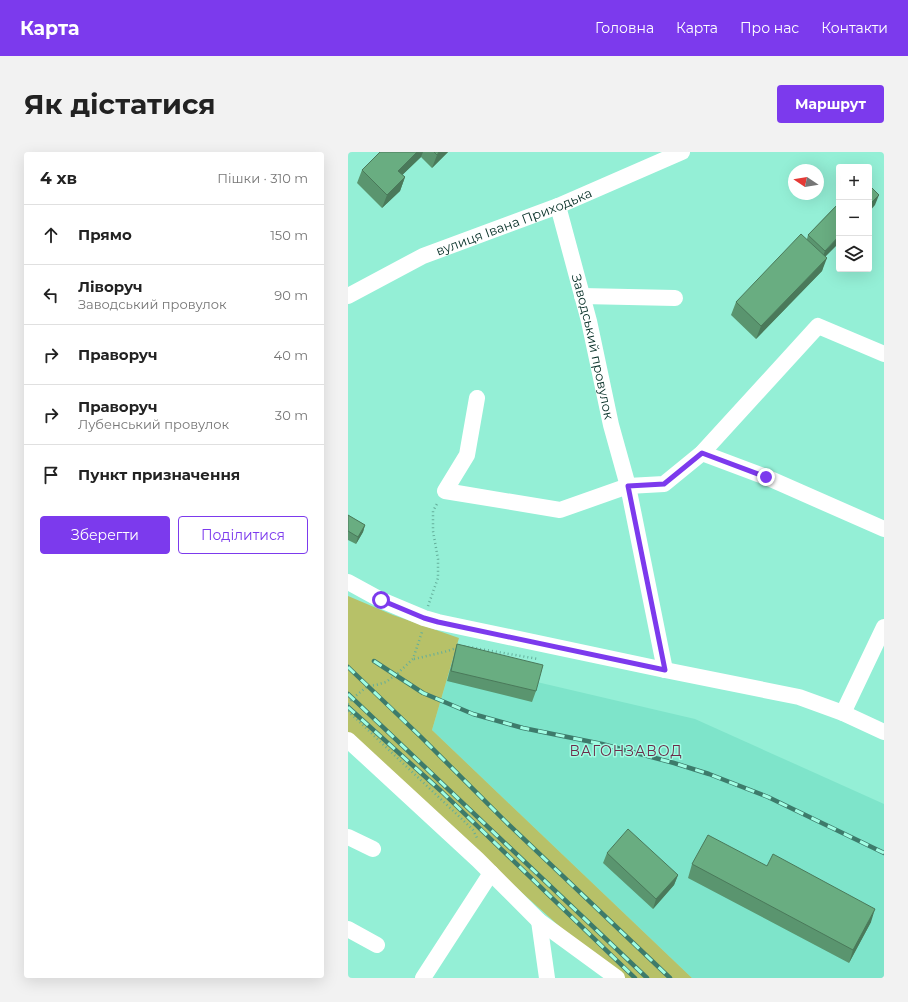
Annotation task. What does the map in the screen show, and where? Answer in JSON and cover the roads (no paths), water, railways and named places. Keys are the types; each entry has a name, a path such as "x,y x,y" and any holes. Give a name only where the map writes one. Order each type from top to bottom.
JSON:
{"street":[{"name":"вулиця Івана Приходька","path":"348,296 423,256 558,206 682,152"},
{"name":"Заводський провулок","path":"558,206 589,321 611,425 628,486 665,670"},
{"path":"582,296 674,298"},
{"path":"477,398 468,455 445,491 560,510 628,486 664,484 702,453 818,326 884,354"},
{"path":"702,453 766,477 884,529"},
{"path":"348,582 381,600 424,618 438,622 799,697 843,713 884,732"},
{"path":"843,713 884,627"},
{"path":"348,740 491,873 538,921 617,978"},
{"path":"348,837 373,849"},
{"path":"423,978 491,873"},
{"path":"538,921 547,978"},
{"path":"348,929 377,945"}],"railway":[{"path":"374,661 423,693 473,714 523,728 602,744 709,774 768,797 884,853"},
{"path":"348,667 508,824 670,978"},
{"path":"348,694 647,978"},
{"path":"348,707 441,791 635,978"}],"district":[{"name":"ВАГОНЗАВОД","path":"626,751"}]}
